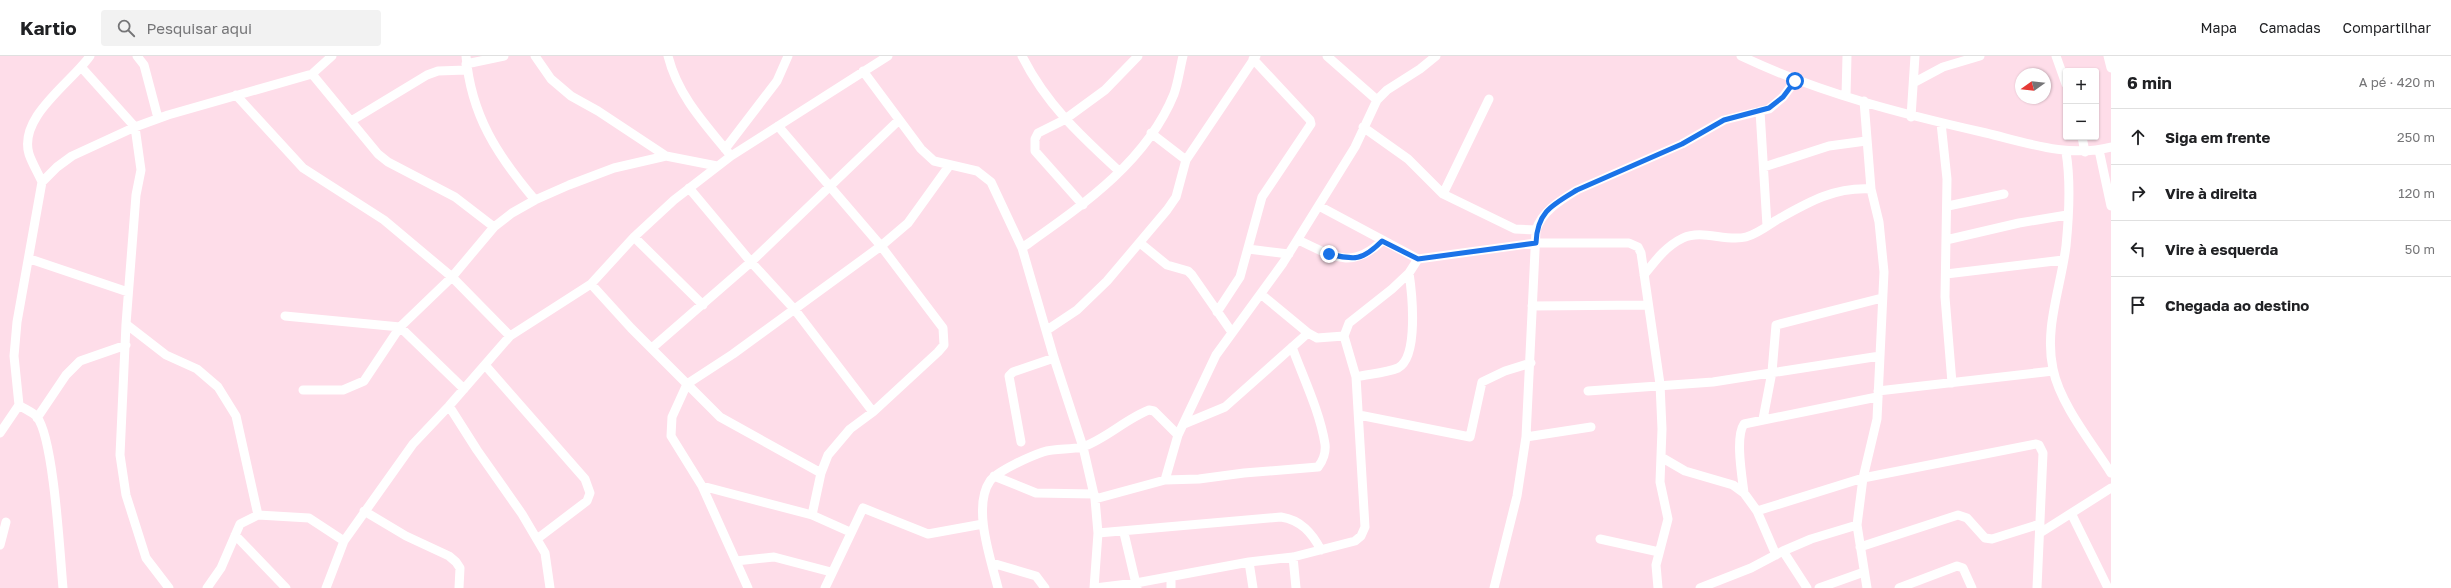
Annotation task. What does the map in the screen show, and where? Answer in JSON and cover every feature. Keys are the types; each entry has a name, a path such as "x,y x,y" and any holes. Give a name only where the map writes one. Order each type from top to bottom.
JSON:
{"street":[{"path":"0,433 19,405 14,356 17,322 30,259 42,182 29,154 27,142 30,124 39,112 82,68 90,56"},
{"path":"137,56 144,65 158,118"},
{"path":"42,182 57,167 72,156 135,127 158,118 312,74 332,56"},
{"path":"351,121 427,75 466,63 504,56"},
{"path":"535,56 551,79 571,96 598,111 666,156 717,166"},
{"path":"668,56 672,74 681,93 728,152"},
{"path":"326,588 344,541 413,444 486,365 510,336 591,284 634,236 689,188 717,166 773,87 788,56"},
{"path":"728,152 778,126 888,56"},
{"path":"1022,56 1037,84 1064,120 1118,171"},
{"path":"1083,205 1035,151 1034,145 1038,132 1064,120 1121,76 1138,56"},
{"path":"1022,248 1083,205 1139,152 1174,94 1183,56"},
{"path":"1327,56 1377,100"},
{"path":"1165,480 1178,435 1216,355 1231,331 1262,295 1298,240 1355,147 1363,127 1377,100 1387,90 1420,69 1436,56"},
{"path":"1742,56 1795,81 1864,101 1911,117 2066,152 2085,152 2111,147"},
{"path":"1846,96 1847,56"},
{"path":"1911,117 1915,82 1915,56"},
{"path":"1915,82 1943,67 1980,56"},
{"path":"2056,56 2063,76"},
{"path":"2108,56 2111,68"},
{"path":"1047,330 1077,310 1090,297 1140,243 1176,197 1186,160 1255,58 1310,120 1311,124 1262,197 1240,277 1217,312"},
{"path":"466,63 484,128 504,162 535,200"},
{"path":"82,68 135,127 141,170 136,195 128,292 120,455 126,495 146,558 165,587"},
{"path":"863,71 899,120 934,161 949,166 965,167 978,171 990,182 1022,248 1054,358 1083,447 1095,496 1098,533 1095,588 1137,586 1170,577 1250,562 1293,557 1355,541 1361,536 1365,527 1356,377 1344,336 1349,323 1379,301 1409,273 1418,259"},
{"path":"312,74 378,154 388,162 455,197 494,227"},
{"path":"1494,588 1517,496 1526,437 1531,363 1536,230 1538,221 1544,214 1577,190 1682,144 1724,120 1760,111 1777,103 1795,81"},
{"path":"236,95 303,168 384,220 452,276 510,336"},
{"path":"1443,194 1489,99"},
{"path":"1864,101 1871,189 1884,256 1878,394 1875,425 1863,478 1858,525 1866,588"},
{"path":"1760,111 1767,226"},
{"path":"652,348 751,262 899,120"},
{"path":"1941,123 1945,150 1948,206 1946,274 1948,348 1952,383"},
{"path":"778,126 881,246 943,328 945,337 944,345 938,352 873,412 840,439 828,456 821,473 812,515"},
{"path":"1363,127 1408,159 1443,194 1515,229 1536,230"},
{"path":"1151,133 1186,160"},
{"path":"2083,140 2085,152"},
{"path":"1764,167 1829,146 1866,141"},
{"path":"2099,150 2111,206"},
{"path":"2066,152 2068,166 2067,215 2063,260 2052,321 2050,353 2053,371 2070,409 2111,472"},
{"path":"303,390 343,390 364,381 400,327 452,276 494,227 512,213 535,200 614,168 666,156"},
{"path":"748,588 702,486 671,436 672,417 687,384 795,310 881,246 908,223 949,166"},
{"path":"689,188 751,262 795,310 873,412"},
{"path":"1644,275 1666,249 1683,238 1692,236 1735,239 1747,237 1807,203 1840,190 1851,188 1871,189"},
{"path":"1948,206 2004,194"},
{"path":"1319,206 1418,259 1536,243 1635,245 1641,253 1660,384 1660,482 1668,519 1656,565 1658,588"},
{"path":"1946,240 2018,223 2067,215"},
{"path":"634,236 703,305"},
{"path":"1298,240 1329,254 1352,259 1370,253 1382,241"},
{"path":"1140,243 1167,264 1188,271 1231,331"},
{"path":"1248,249 1289,254"},
{"path":"30,259 128,292"},
{"path":"1946,274 2063,260"},
{"path":"1356,377 1399,367 1407,358 1413,318 1409,273"},
{"path":"591,284 720,417 821,473"},
{"path":"1262,295 1308,333 1317,338 1344,336"},
{"path":"1763,419 1772,372 1776,325 1882,298"},
{"path":"1532,306 1648,305"},
{"path":"285,316 400,327 464,389"},
{"path":"126,324 166,355 197,369 218,387 236,416 258,515"},
{"path":"1184,424 1226,407 1308,333"},
{"path":"37,418 66,375 80,361 126,345"},
{"path":"994,476 1036,493 1095,496 1165,480 1199,479 1244,473 1318,467 1324,454 1325,444 1310,395 1292,347"},
{"path":"1588,391 1660,384 1713,382 1880,356"},
{"path":"1021,442 1009,376 1013,372 1054,358"},
{"path":"1359,415 1470,437 1482,382 1505,371 1531,363"},
{"path":"486,365 585,479 589,488 587,501 537,539"},
{"path":"1744,493 1740,455 1742,428 1744,424 1878,394 1952,383 2053,371"},
{"path":"19,405 37,418 48,455 57,514 63,588"},
{"path":"449,406 477,450 516,504 545,553 550,588"},
{"path":"998,588 983,524 984,497 989,481 994,476 1038,454 1083,447 1149,410 1154,411 1178,435"},
{"path":"1526,437 1591,427"},
{"path":"1757,511 1863,478 2036,444 2039,445 2043,453 2037,588"},
{"path":"1661,457 1685,471 1733,485 1744,493 1757,511 1779,553 1807,588"},
{"path":"702,486 812,515 850,532"},
{"path":"1860,547 1958,514 1967,518 1985,538 1992,539 2040,529 2072,515 2111,488"},
{"path":"825,588 850,532 863,508 928,534 983,524"},
{"path":"364,511 406,536 452,559 460,568 459,588"},
{"path":"207,588 221,568 240,524 258,515 309,518 344,541"},
{"path":"2072,515 2108,588"},
{"path":"1098,533 1124,533 1281,518 1296,521 1305,528 1321,550"},
{"path":"0,545 6,522"},
{"path":"1700,588 1763,563 1779,553 1811,539 1858,525"},
{"path":"1124,533 1137,586"},
{"path":"235,535 286,588"},
{"path":"1600,539 1659,552"},
{"path":"736,561 774,557 831,572"},
{"path":"1293,557 1296,588"},
{"path":"1250,562 1253,588"},
{"path":"992,563 1036,576 1045,588"},
{"path":"1899,588 1957,566 1963,568 1972,588"},
{"path":"1819,588 1864,572"},
{"path":"1170,577 1171,588"}],"route":[{"path":"1329,254 1352,259 1370,253 1382,241 1418,259 1536,243 1538,221 1561,200 1594,182 1682,144 1724,120 1769,108 1783,97 1795,81"}]}
